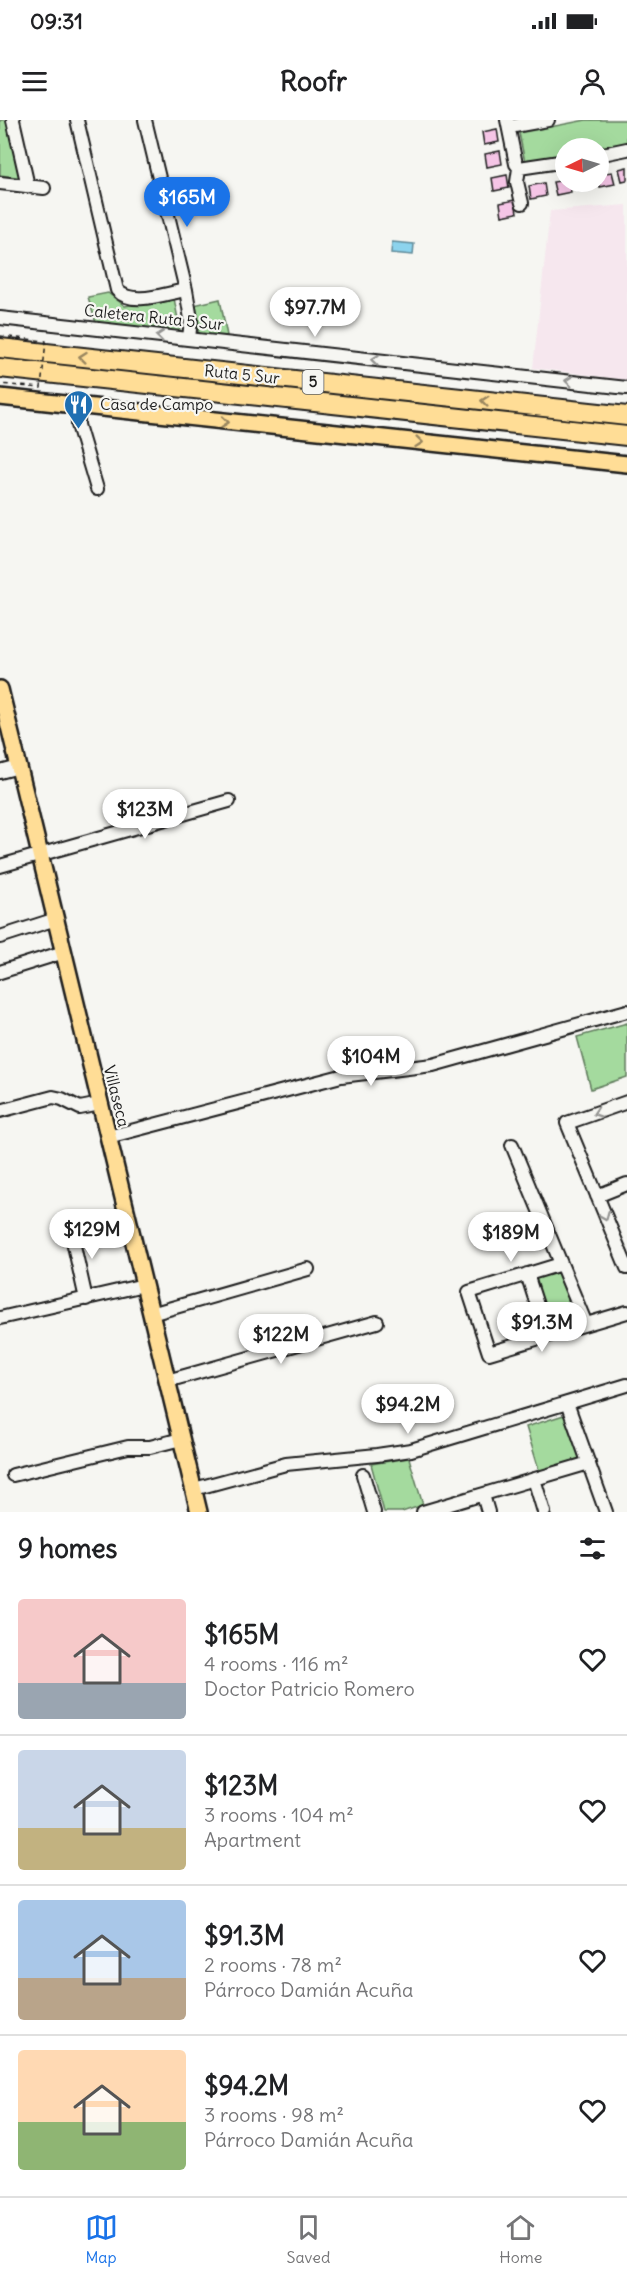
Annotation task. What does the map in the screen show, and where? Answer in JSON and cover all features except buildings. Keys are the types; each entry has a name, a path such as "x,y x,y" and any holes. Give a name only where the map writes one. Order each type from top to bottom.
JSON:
{"highway":[{"name":"Ruta 5 Sur","path":"0,348 627,416"},
{"name":"Ruta 5 Sur","path":"0,368 627,436"}],"main road":[{"path":"0,397 627,464"},
{"name":"Villaseca","path":"0,689 199,1512"}],"street":[{"path":"13,120 28,186"},
{"path":"77,120 117,290 124,297 133,299 186,290"},
{"path":"146,120 186,290 191,319 189,339"},
{"path":"522,203 518,182 519,168 516,164 508,124 548,120"},
{"path":"609,153 627,149"},
{"path":"519,168 555,163"},
{"path":"0,183 44,188"},
{"name":"Caletera Ruta 5 Sur","path":"0,318 627,388"},
{"path":"78,406 78,425 98,489"},
{"path":"0,772 19,767"},
{"path":"0,866 229,801"},
{"path":"0,937 56,919"},
{"path":"0,972 64,952"},
{"path":"108,1137 341,1076 433,1065 627,1011"},
{"path":"0,1111 53,1097 80,1108 100,1104"},
{"path":"627,1102 567,1123 627,1267"},
{"path":"512,1145 586,1324"},
{"path":"597,1196 627,1184"},
{"path":"73,1241 86,1299"},
{"path":"561,1264 469,1292 489,1353 627,1312"},
{"path":"151,1314 308,1269"},
{"path":"528,1274 547,1336"},
{"path":"0,1318 144,1286"},
{"path":"167,1381 378,1322"},
{"path":"194,1489 286,1464 411,1450 567,1403 625,1389"},
{"path":"567,1403 606,1512"},
{"path":"14,1475 128,1447 150,1447 181,1439"},
{"path":"429,1511 589,1463"},
{"path":"363,1475 374,1512"},
{"path":"534,1479 544,1512"},
{"path":"483,1495 488,1512"}],"path":[{"path":"0,336 46,340 41,388 0,384"}],"shaded area":[{"path":"627,205 627,380 533,368 550,211"}],"green space":[{"path":"0,120 8,120 23,178 0,175"},
{"path":"586,120 627,120 627,143 609,146 609,138 555,138 555,156 525,162 519,133"},
{"path":"108,293 125,306 174,298 181,335 96,323 88,297"},
{"path":"220,299 228,341 198,336 199,324 194,305"},
{"path":"627,1023 627,1077 591,1089 577,1037"},
{"path":"560,1271 578,1316 576,1321 554,1328 547,1324 533,1279 535,1276"},
{"path":"567,1414 580,1460 540,1473 526,1427"},
{"path":"409,1458 423,1505 402,1512 384,1512 371,1464"}],"water":[{"path":"392,242 414,244 413,255 391,253"}],"place":[{"name":"Casa de Campo","path":"79,430"}]}
